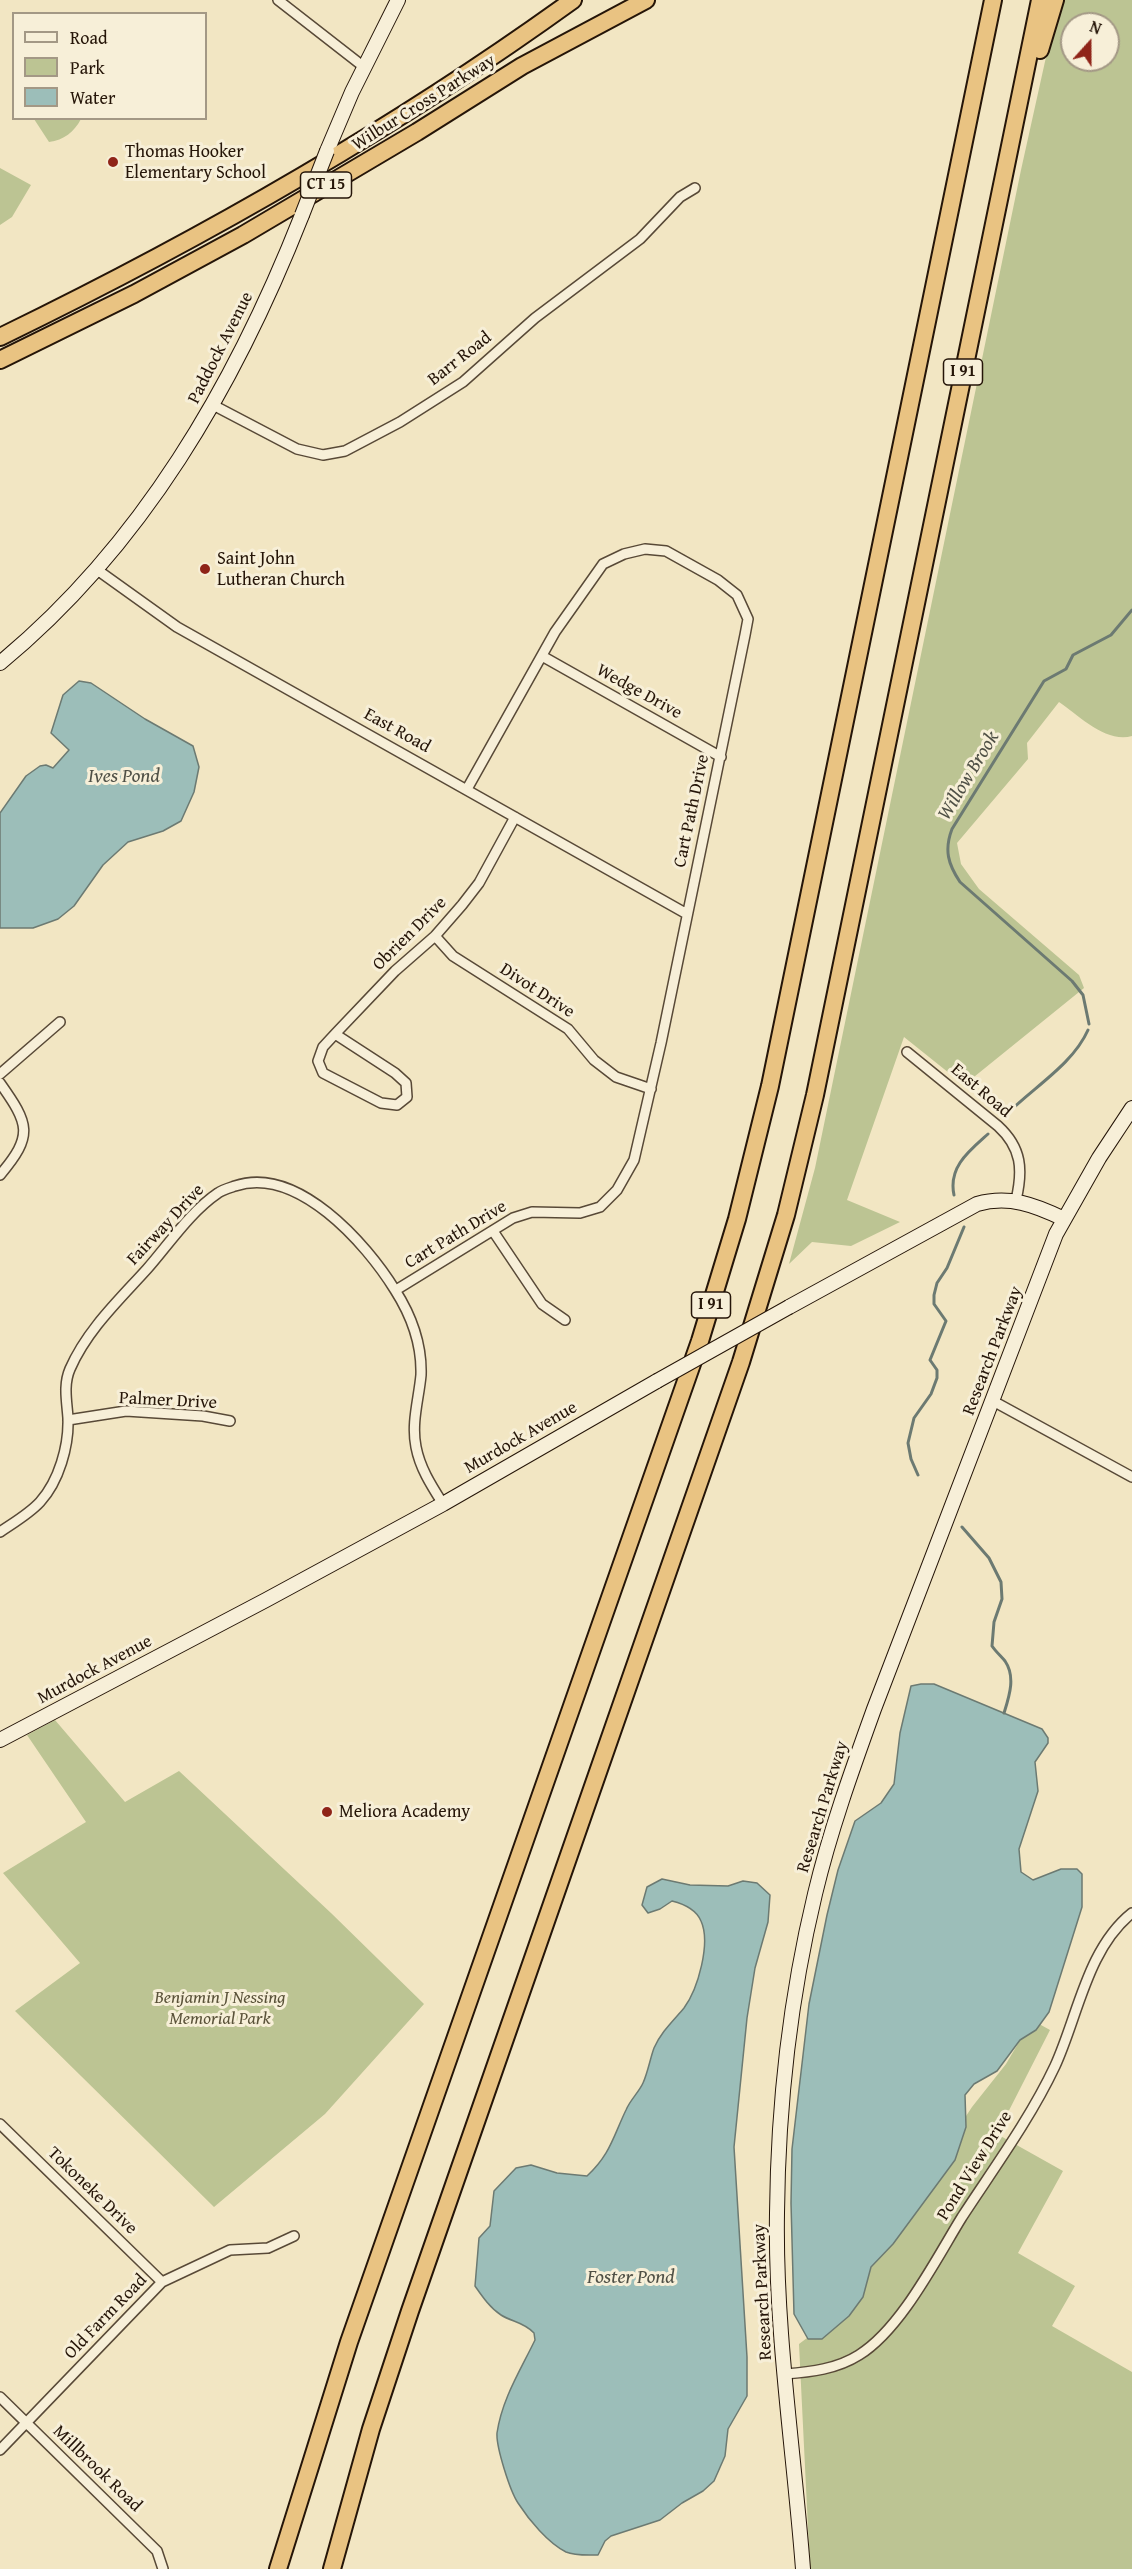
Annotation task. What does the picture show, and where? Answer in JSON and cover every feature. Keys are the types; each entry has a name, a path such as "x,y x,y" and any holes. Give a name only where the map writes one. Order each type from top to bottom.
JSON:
{"highway":[{"name":"Wilbur Cross Parkway","path":"0,337 121,277 278,191 429,98 573,0"},
{"name":"Wilbur Cross Parkway","path":"0,360 99,312 243,236 522,66 646,0"},
{"name":"I 91","path":"278,2569 349,2342 686,1383 737,1219 770,1086 993,0"},
{"name":"I 91","path":"332,2569 371,2429 413,2300 741,1362 786,1215 815,1095 1040,0"},
{"path":"1022,85 1038,60 1055,0"}],"main road":[{"name":"Paddock Avenue","path":"0,663 51,618 96,569 162,485 213,405 262,310 327,151 364,67 398,0"},
{"name":"Research Parkway","path":"803,2569 785,2374 778,2257 779,2155 788,2051 804,1944 816,1893 850,1775 1064,1219 1107,1144 1132,1108"},
{"name":"Murdock Avenue","path":"0,1740 442,1504 964,1209 989,1201 1016,1200 1064,1219"}],"street":[{"path":"278,0 364,67"},
{"name":"Barr Road","path":"213,405 297,448 323,455 345,451 400,422 463,382 535,318 640,239 680,197 695,188"},
{"name":"Cart Path Drive","path":"396,1290 513,1218 532,1212 580,1213 600,1207 617,1190 633,1160 651,1089 748,619 737,595 718,580 666,551 645,549 624,554 603,564 555,632 466,789"},
{"name":"East Road","path":"96,569 177,627 687,914"},
{"name":"Wedge Drive","path":"542,656 721,757"},
{"name":"Obrien Drive","path":"335,1034 395,1073 406,1083 407,1097 397,1105 381,1104 323,1073 318,1061 323,1047 335,1034 395,971 435,936 479,883 515,817"},
{"name":"Divot Drive","path":"435,936 453,956 568,1029 594,1060 616,1077 651,1089"},
{"path":"0,1074 60,1022"},
{"name":"East Road","path":"908,1052 1011,1139 1021,1165 1016,1200"},
{"path":"0,1083 18,1108 25,1134 18,1154 0,1175"},
{"name":"Fairway Drive","path":"0,1532 40,1502 59,1471 68,1420 65,1394 69,1371 85,1340 192,1217 219,1192 243,1184 267,1183 293,1192 322,1208 362,1244 396,1290 417,1333 421,1373 415,1420 415,1445 423,1471 442,1504"},
{"path":"493,1231 542,1304 565,1320"},
{"path":"993,1401 1132,1478"},
{"name":"Palmer Drive","path":"68,1420 126,1411 203,1416 230,1421"},
{"name":"Pond View Drive","path":"785,2374 822,2370 841,2365 860,2355 895,2321 1043,2089 1066,2040 1099,1955 1112,1934 1132,1913"},
{"name":"Tokoneke Drive","path":"0,2124 162,2282"},
{"name":"Old Farm Road","path":"0,2450 162,2282 230,2250 268,2248 294,2236"},
{"name":"Millbrook Road","path":"0,2397 157,2551 163,2569"}],"green space":[{"path":"1063,0 1132,0 1132,736 1113,736 1103,732 1059,702 1027,743 1028,759 957,843 961,864 979,889 1079,975 1084,988 964,1085 904,1037 847,1200 900,1222 851,1246 812,1242 789,1264 815,1168 1050,39"},
{"path":"35,120 80,120 68,135 49,142"},
{"path":"0,168 31,185 12,217 0,225"},
{"name":"Benjamin J Nessing Memorial Park","path":"55,1720 125,1802 179,1771 331,1913 424,2004 325,2114 214,2207 15,2011 80,1963 3,1873 86,1822 27,1735"},
{"path":"1032,2020 1050,2030 997,2134 1063,2171 1018,2253 1075,2286 1052,2326 1132,2372 1132,2569 810,2569 799,2344 831,2320 972,2107 1006,2064"}],"water":[{"name":"Ives Pond","path":"79,681 91,683 145,719 193,746 199,767 194,792 181,821 163,831 128,842 103,865 74,906 58,919 33,928 0,928 0,813 26,776 40,766 46,765 53,768 69,750 51,733 63,695"},
{"path":"934,1684 1042,1729 1048,1738 1048,1743 1035,1762 1038,1791 1019,1849 1021,1872 1033,1880 1061,1869 1077,1869 1082,1874 1082,1907 1049,2012 1036,2030 1020,2040 997,2071 974,2084 965,2095 966,2127 955,2160 893,2244 871,2267 863,2297 849,2316 822,2339 808,2339 794,2314 791,2203 792,2149 809,2004 838,1870 855,1821 881,1803 894,1784 900,1733 911,1686"},
{"name":"Foster Pond","path":"662,1879 690,1885 728,1886 743,1881 757,1883 770,1895 768,1922 755,1968 747,2018 734,2147 747,2357 747,2396 728,2429 725,2456 714,2481 660,2520 611,2536 605,2541 598,2555 577,2555 559,2548 533,2524 515,2497 504,2469 497,2440 499,2421 512,2385 535,2340 534,2333 530,2329 493,2309 475,2286 479,2238 490,2226 494,2191 516,2168 531,2165 557,2173 587,2176 595,2168 606,2153 628,2106 643,2083 657,2042 689,2000 702,1966 704,1930 696,1913 676,1902 672,1901 648,1913 642,1905 647,1887"}],"waterway":[{"name":"Willow Brook","path":"1089,1024 1083,995 1072,981 960,882 948,857 948,844 952,829 1044,681 1066,669 1073,655 1111,635 1132,610"},
{"name":"Willow Brook","path":"1008,1113 1073,1054 1088,1030"},
{"name":"Willow Brook","path":"954,1195 953,1185 957,1168 967,1153 988,1134"},
{"name":"Willow Brook","path":"918,1475 911,1459 908,1443 914,1418 931,1394 937,1378 937,1370 930,1360 946,1321 934,1304 934,1295 937,1283 947,1268 964,1227"},
{"name":"Willow Brook","path":"962,1527 989,1558 1001,1582 1002,1599 994,1622 992,1646 1005,1661 1010,1674 1010,1687 1004,1713"}],"place":[{"name":"Thomas Hooker Elementary School","path":"113,162"},
{"name":"Saint John Lutheran Church","path":"205,569"},
{"name":"Meliora Academy","path":"327,1812"}]}
